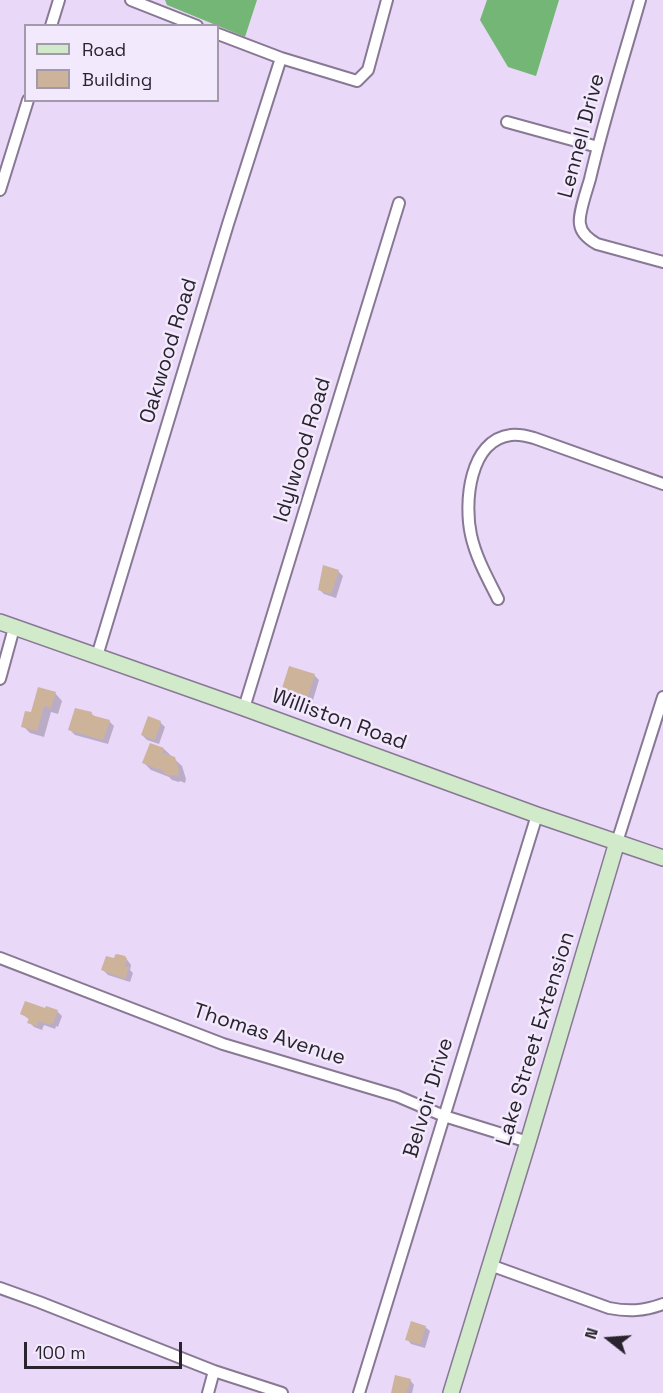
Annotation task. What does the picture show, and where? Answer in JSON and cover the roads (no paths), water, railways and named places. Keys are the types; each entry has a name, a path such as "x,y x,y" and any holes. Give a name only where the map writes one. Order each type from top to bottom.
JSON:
{"main road":[{"name":"Williston Road","path":"7,625 663,858"},
{"name":"Lake Street Extension","path":"451,1393 617,842"}],"street":[{"path":"52,24 59,0"},
{"path":"131,0 149,3 192,24"},
{"path":"219,34 281,58 357,81 368,70 387,0"},
{"name":"Lennell Drive","path":"640,0 598,147 579,225 583,233 597,244 663,262"},
{"name":"Oakwood Road","path":"97,657 228,224 281,58"},
{"path":"0,190 27,102"},
{"path":"507,122 598,147"},
{"name":"Idylwood Road","path":"244,708 399,203"},
{"path":"498,599 477,555 468,512 469,489 474,468 487,447 498,439 510,435 534,438 663,484"},
{"path":"0,679 7,625"},
{"name":"Lake Street Extension","path":"617,842 663,697"},
{"name":"Belvoir Drive","path":"359,1393 537,815"},
{"name":"Thomas Avenue","path":"0,958 223,1044 397,1096 444,1116 528,1142"},
{"path":"490,1265 609,1308 637,1311 663,1304"},
{"path":"0,1288 214,1371 282,1393"},
{"path":"208,1393 214,1371"}]}
